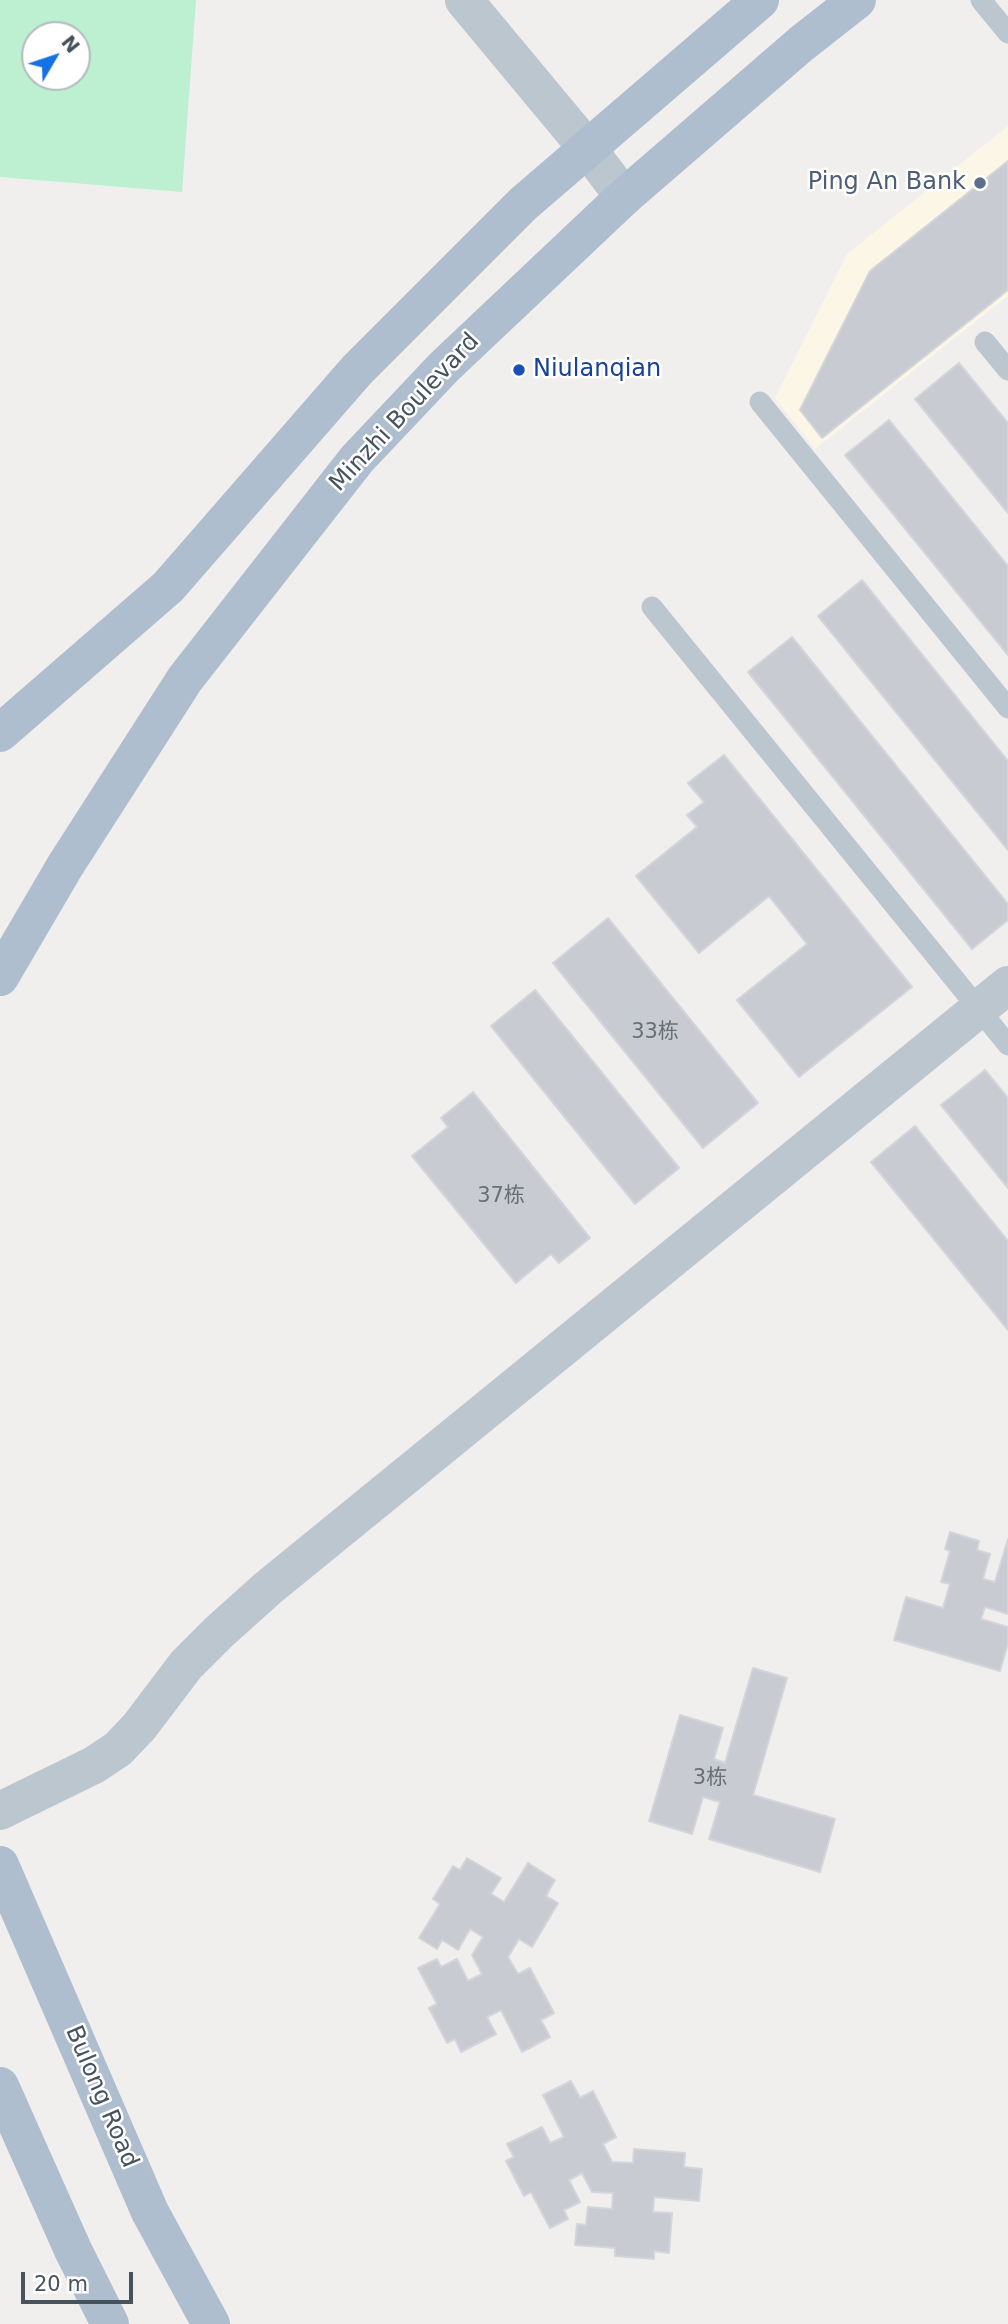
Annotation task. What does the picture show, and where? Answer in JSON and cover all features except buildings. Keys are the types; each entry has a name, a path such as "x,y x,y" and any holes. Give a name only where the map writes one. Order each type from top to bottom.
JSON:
{"main road":[{"path":"0,733 168,587 357,370 523,204 760,0"},
{"name":"Minzhi Boulevard","path":"0,977 65,866 185,679 356,459 444,367 624,197 801,44 857,0"},
{"name":"Bulong Road","path":"0,1865 150,2212 211,2324"},
{"path":"0,2086 73,2250 110,2324"}],"street":[{"path":"464,0 587,148 624,197"},
{"path":"0,1811 94,1765 118,1749 139,1727 186,1665 268,1588 1008,985"}],"lane":[{"path":"981,0 1008,33"},
{"path":"985,342 1008,370"},
{"path":"760,402 1008,708"},
{"path":"652,607 1008,1045"}],"shaded area":[{"path":"1008,126 1008,296 815,449 775,398 847,254"}],"green space":[{"path":"0,0 196,0 182,192 0,177"}],"place":[{"name":"Ping An Bank","path":"980,183"},
{"name":"Niulanqian","path":"519,370"}]}
